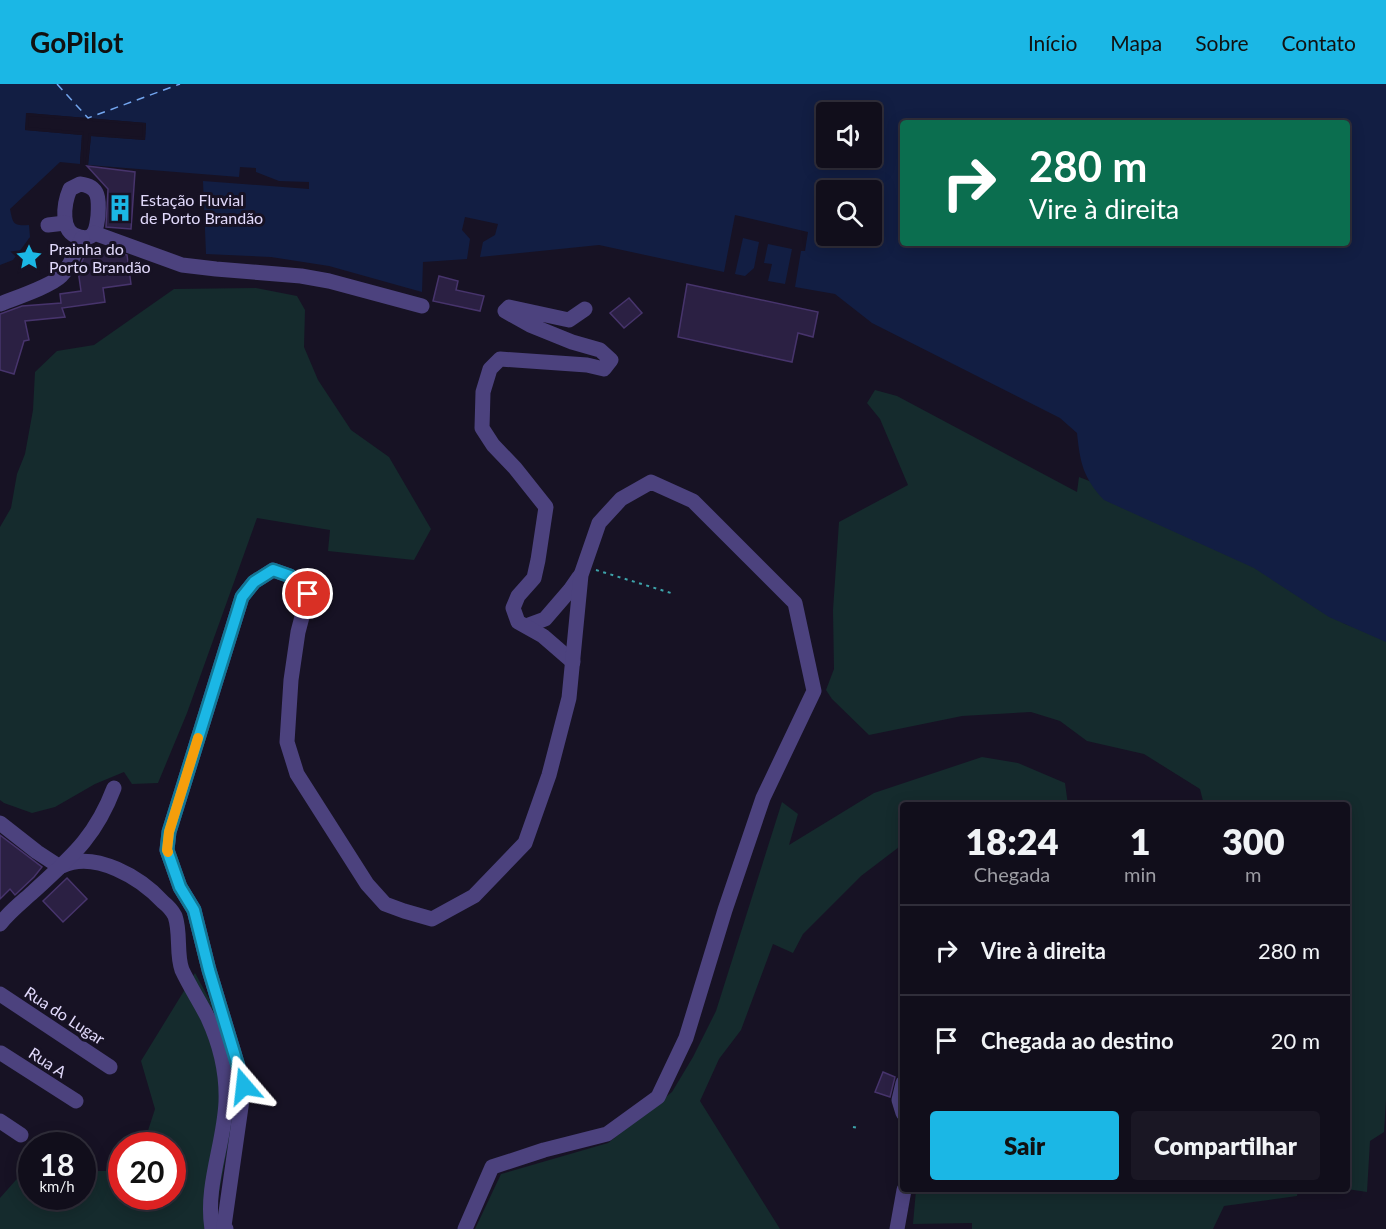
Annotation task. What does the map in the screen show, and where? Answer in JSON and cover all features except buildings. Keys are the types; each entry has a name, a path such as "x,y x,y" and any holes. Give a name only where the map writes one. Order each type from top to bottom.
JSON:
{"street":[{"path":"0,304 60,278 88,235 97,225 99,199 93,188 86,184 75,185 67,196 65,223 73,235 88,235 182,265 320,279 422,306"},
{"path":"48,225 65,223"},
{"path":"573,662 543,636 518,622 513,608 518,596 534,578 546,507 493,445 482,428 483,392 490,369 500,359 586,365 604,369 611,360 600,350 572,342 530,325 505,311 509,307 569,320 585,309"},
{"path":"226,1229 224,1226 244,1086 209,970 194,910 180,887 167,850 169,832 242,597 254,582 273,570 290,576 308,594 298,632 291,680 287,742 297,774 367,884 385,904 432,919 474,896 525,843 549,775 569,698 586,572 599,524 621,499 651,482 693,501 795,603 814,691 763,798 725,910 686,1038 658,1097 607,1134 543,1150 492,1167 465,1229"},
{"path":"526,626 545,619 586,572"},
{"path":"0,924 79,849 106,808 114,788"},
{"path":"0,823 37,852 61,866 82,861 103,864 131,874 152,890 174,912 178,926 181,966 208,1017 220,1046 224,1074 226,1102 209,1214 212,1229"},
{"name":"Rua do Lugar","path":"0,994 110,1066"},
{"path":"0,1051 0,1066"},
{"name":"Rua A","path":"0,1051 75,1101"},
{"path":"0,1121 18,1133"},
{"path":"897,1227 904,1192"}],"path":[{"path":"586,572 671,593"},
{"path":"853,1126 858,1128"}],"green space":[{"path":"256,288 297,296 305,310 304,347 318,380 351,430 389,457 431,529 414,560 328,551 330,530 257,518 187,713 158,783 132,784 124,772 95,784 55,807 32,813 4,803 0,800 0,527 11,508 17,474 25,454 33,410 35,372 57,351 94,345 174,289"},
{"path":"875,390 897,396 1077,492 1079,477 1128,496 1265,572 1284,587 1345,624 1386,638 1386,1100 1384,1132 1370,1141 1367,1192 1350,1189 1350,802 1203,802 1200,789 1144,754 1087,741 1060,721 1031,712 962,716 869,735 832,699 826,690 834,669 833,610 839,522 908,485 880,419 867,403"},
{"path":"982,757 1018,763 1065,783 1068,802 900,802 900,846 861,876 803,934 793,953 773,944 741,1030 719,1059 700,1101 780,1229 475,1229 501,1174 608,1143 672,1092 716,1011 782,802 798,814 789,845 874,793"},
{"path":"195,973 220,1019 231,1063 233,1119 217,1204 219,1229 0,1229 0,1198 18,1178 18,1210 96,1210 96,1171 108,1171 108,1210 186,1210 186,1132 148,1132 155,1109 141,1061"},
{"path":"916,1192 1298,1192 1297,1196 1224,1206 1213,1229 972,1229 972,1223 913,1224"}],"water":[{"path":"0,84 1386,84 1386,642 1329,617 1254,568 1104,500 1087,477 1077,433 1060,418 872,323 835,294 795,287 801,251 805,251 808,232 735,215 724,272 599,245 480,257 483,242 495,235 498,224 465,217 462,230 470,239 467,259 423,262 422,292 329,266 271,257 206,254 203,181 309,189 309,182 279,181 256,172 256,168 240,167 239,177 88,165 91,136 145,140 146,123 27,113 25,130 82,135 80,164 60,162 10,209 15,223 29,225 30,237 13,260 0,265"},
{"path":"743,238 759,242 754,268 745,276 735,274"},
{"path":"768,244 792,249 785,284 768,281 772,264 764,263"}],"pier":[{"path":"26,113 146,123 145,140 91,136 88,165 85,165 89,133 142,137 143,125 29,116 28,127 84,132 83,164 80,164 82,135 25,130"}],"ferry route":[{"path":"57,84 88,118 180,84"}],"slow traffic":[{"path":"168,852 169,832 198,738"}],"place":[{"name":"Estação Fluvial de Porto Brandão","path":"120,208"},
{"name":"Prainha do Porto Brandão","path":"29,257"}],"route":[{"path":"244,1086 209,970 194,910 180,887 167,850 169,832 242,597 254,582 273,570 290,576 308,594"}]}
